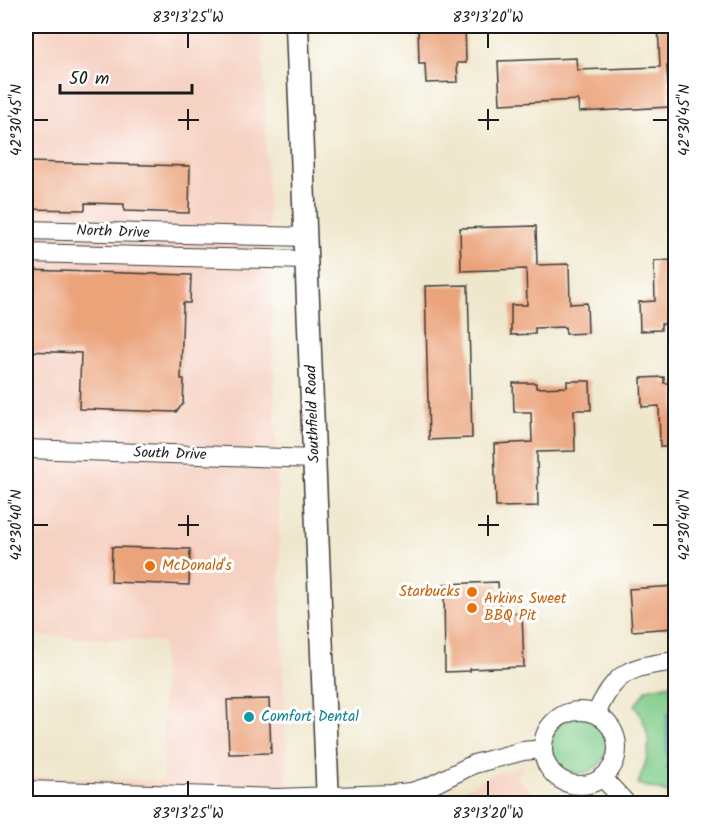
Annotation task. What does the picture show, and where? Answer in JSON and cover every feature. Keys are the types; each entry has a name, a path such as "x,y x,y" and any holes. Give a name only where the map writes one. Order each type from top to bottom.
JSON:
{"main road":[{"name":"Southfield Road","path":"297,26 328,800"}],"street":[{"name":"North Drive","path":"26,230 306,237"},
{"path":"200,235 200,259"},
{"name":"North Drive","path":"26,254 307,260"},
{"name":"South Drive","path":"26,449 315,459"},
{"path":"596,714 611,685 625,674 636,668 675,661"},
{"path":"576,710 596,714 609,723 615,734 618,746 614,763 603,778 592,784 566,783 555,776 547,766 543,748 547,730 559,717 576,710"},
{"path":"26,790 328,800 411,792 430,786 474,764 543,748"},
{"path":"603,778 627,804"}],"shaded area":[{"path":"26,26 262,26 288,803 26,803 26,777 164,781 162,642 26,635"},
{"path":"523,765 518,778 540,799 549,803 432,803 490,776"}],"green space":[{"path":"675,683 675,793 668,793 638,784 646,762 648,735 635,705 647,689"},
{"path":"579,717 594,722 602,730 607,745 602,760 594,768 579,773 564,768 556,760 551,745 556,730 564,722"}],"water":[{"path":"675,711 675,772 667,769 667,714"}],"building":[{"path":"418,26 465,26 466,63 457,63 458,82 426,83 425,64 419,64"},
{"path":"658,26 675,26 675,66 667,66 669,107 579,112 578,100 500,104 498,61 576,58 577,70 660,67"},
{"path":"26,162 190,166 189,213 124,211 124,204 85,203 85,210 26,209"},
{"path":"536,226 537,265 569,264 570,304 587,303 588,333 566,334 565,327 535,328 535,334 511,335 511,305 527,305 526,269 461,271 460,228"},
{"path":"675,260 675,323 661,324 661,330 640,331 639,302 655,301 654,261"},
{"path":"26,270 191,275 190,303 183,303 181,379 184,379 183,404 176,412 79,409 81,353 26,351"},
{"path":"468,285 472,438 429,440 425,286"},
{"path":"664,377 664,383 675,383 675,447 660,447 659,406 642,407 641,378"},
{"path":"567,381 590,381 591,410 574,410 575,451 537,452 538,506 496,507 494,444 532,442 531,412 514,412 513,383 536,383 536,388 567,387"},
{"name":"McDonald's","path":"112,547 190,549 189,585 111,582"},
{"path":"498,582 500,614 522,613 524,667 445,672 444,584"},
{"path":"675,586 675,628 632,631 629,589"},
{"name":"Comfort Dental","path":"269,699 271,753 229,754 227,700"}],"place":[{"name":"McDonald's","path":"150,566"},
{"name":"Starbucks","path":"472,592"},
{"name":"Arkins Sweet BBQ Pit","path":"472,608"},
{"name":"Comfort Dental","path":"249,717"}]}
